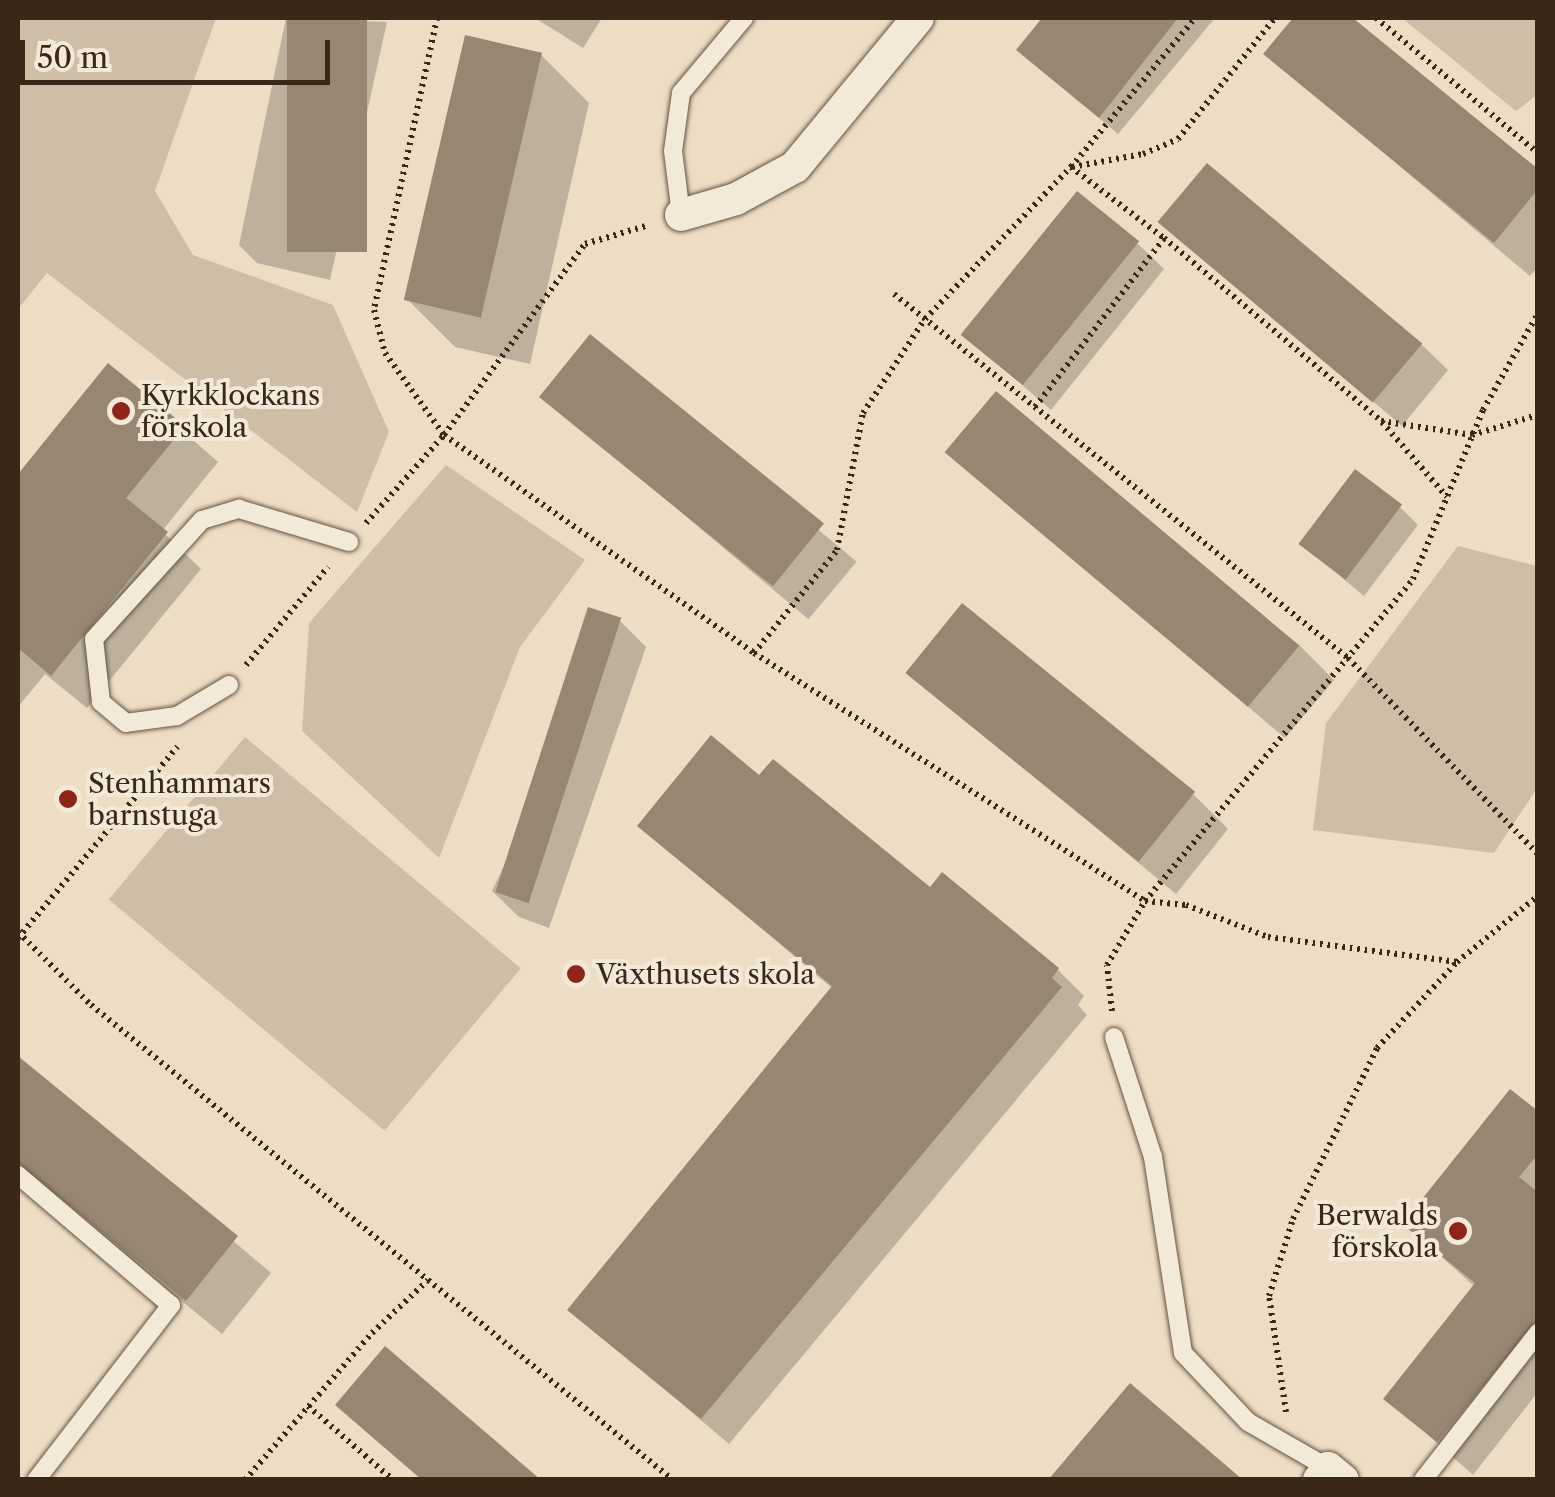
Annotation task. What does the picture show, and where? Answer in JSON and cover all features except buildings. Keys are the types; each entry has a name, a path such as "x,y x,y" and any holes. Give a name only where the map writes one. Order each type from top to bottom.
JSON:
{"street":[{"path":"681,215 736,199 795,167 918,18"}],"lane":[{"path":"681,215 673,151 681,93 744,18"},
{"path":"229,685 177,716 126,723 102,702 94,639 202,520 240,509 349,542"},
{"path":"1114,1037 1153,1157 1183,1353 1248,1422 1330,1476"},
{"path":"18,1175 171,1305 36,1480"},
{"path":"1423,1480 1538,1333"}],"path":[{"path":"437,18 374,310 385,353 444,435 754,653 1145,900 1186,905 1268,938 1457,962"},
{"path":"754,653 837,550 863,413 925,319 1071,168 1195,18"},
{"path":"1071,168 1142,154 1178,139 1275,18"},
{"path":"1376,18 1538,153"},
{"path":"1071,168 1164,238 1381,422 1447,497"},
{"path":"444,435 585,244 681,215"},
{"path":"1035,407 1164,238"},
{"path":"894,294 1348,658 1538,854"},
{"path":"1114,1037 1107,964 1145,900 1414,579 1472,435 1538,313"},
{"path":"1381,422 1472,435 1538,415"},
{"path":"1292,1453 1268,1296 1293,1219 1377,1048 1457,962 1538,896"},
{"path":"18,931 91,1006 673,1480"},
{"path":"245,1480 308,1406 428,1280"},
{"path":"308,1406 392,1480"}],"shaded area":[{"path":"18,18 216,18 155,191 193,255 333,305 389,432 357,512 47,273 18,309"},
{"path":"1402,18 1537,18 1537,95 1516,111"},
{"path":"446,465 585,560 520,647 439,858 302,731 309,623"},
{"path":"1458,546 1537,566 1536,790 1494,853 1313,830 1326,723"},
{"path":"245,737 521,968 385,1131 109,899"}],"place":[{"name":"Kyrkklockans förskola","path":"121,411"},
{"name":"Stenhammars barnstuga","path":"68,799"},
{"name":"Växthusets skola","path":"576,974"},
{"name":"Berwalds förskola","path":"1458,1231"}]}
